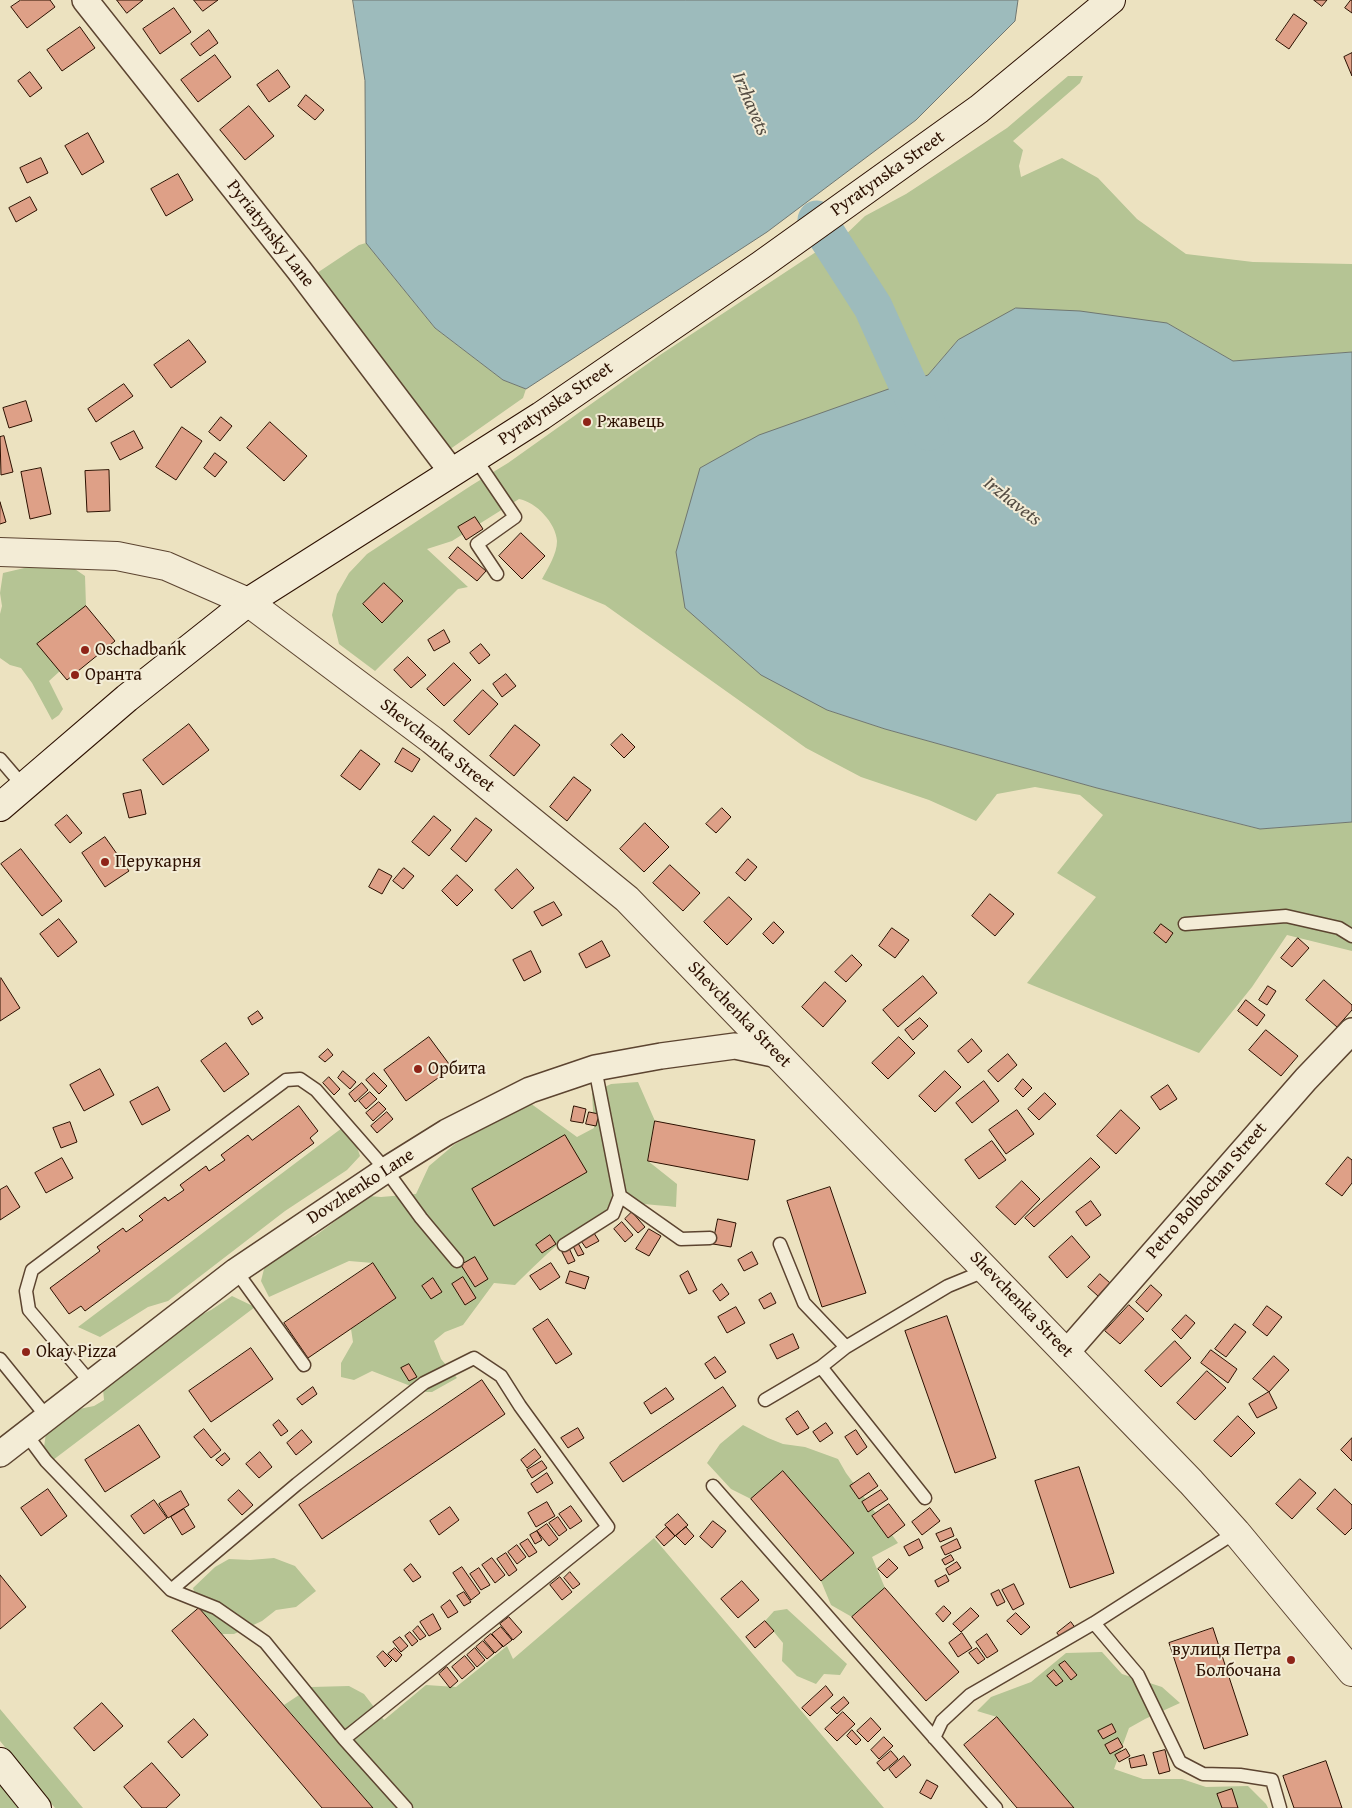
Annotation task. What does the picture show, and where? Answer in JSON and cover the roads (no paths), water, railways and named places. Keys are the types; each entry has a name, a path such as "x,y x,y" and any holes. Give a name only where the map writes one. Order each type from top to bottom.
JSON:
{"street":[{"name":"Pyriatynsky Lane","path":"85,0 299,270 463,464"},
{"name":"Pyratynska Street","path":"0,807 127,698 248,602 541,416 761,265 979,109 1111,0"},
{"name":"Shevchenka Street","path":"0,552 117,556 166,566 248,602 432,740 627,899 1191,1482 1236,1532 1352,1672"},
{"name":"Petro Bolbochan Street","path":"1066,1353 1306,1079 1351,1037"},
{"name":"Dovzhenko Lane","path":"0,1454 236,1271 446,1132 530,1090 595,1068 661,1056 735,1046 778,1055"},
{"path":"0,1762 37,1808"}],"lane":[{"path":"463,464 515,516 476,544 497,574"},
{"path":"0,759 24,787"},
{"path":"1185,924 1286,916 1339,928 1352,936"},
{"path":"564,1245 613,1214 620,1196 595,1068"},
{"path":"91,1383 29,1310 26,1291 32,1270 286,1080 300,1079 316,1090 386,1170 420,1218 457,1260"},
{"path":"620,1196 681,1239 710,1238"},
{"path":"780,1244 804,1303 846,1347"},
{"path":"765,1400 821,1367 846,1347 948,1286 987,1270"},
{"path":"236,1271 304,1365"},
{"path":"171,1590 297,1484 424,1383 474,1358 501,1376 520,1406 608,1527 344,1739"},
{"path":"0,1359 47,1417"},
{"path":"821,1367 925,1498"},
{"path":"26,1434 46,1461 171,1590 216,1608 265,1642 344,1739 406,1808"},
{"path":"713,1486 996,1808"},
{"path":"934,1738 942,1721 970,1696 1094,1623 1236,1532"},
{"path":"1094,1623 1138,1675 1180,1762 1203,1774 1240,1775 1272,1780 1280,1808"}],"water":[{"path":"353,0 1018,0 1015,21 916,120 767,232 526,389 503,380 435,328 366,243 365,81"},
{"path":"1016,308 1080,311 1167,323 1233,361 1352,352 1352,822 1260,829 1097,788 885,729 827,710 761,675 685,608 676,552 700,468 759,435 928,375 958,340"}],"waterway":[{"name":"Irzhavets","path":"817,220 873,307 929,431"}],"place":[{"name":"Ржавець","path":"587,422"},
{"name":"Oschadbank","path":"85,650"},
{"name":"Оранта","path":"75,675"},
{"name":"Перукарня","path":"105,862"},
{"name":"Орбита","path":"418,1069"},
{"name":"Okay Pizza","path":"26,1352"},
{"name":"вулиця Петра Болбочана","path":"1291,1660"}]}
